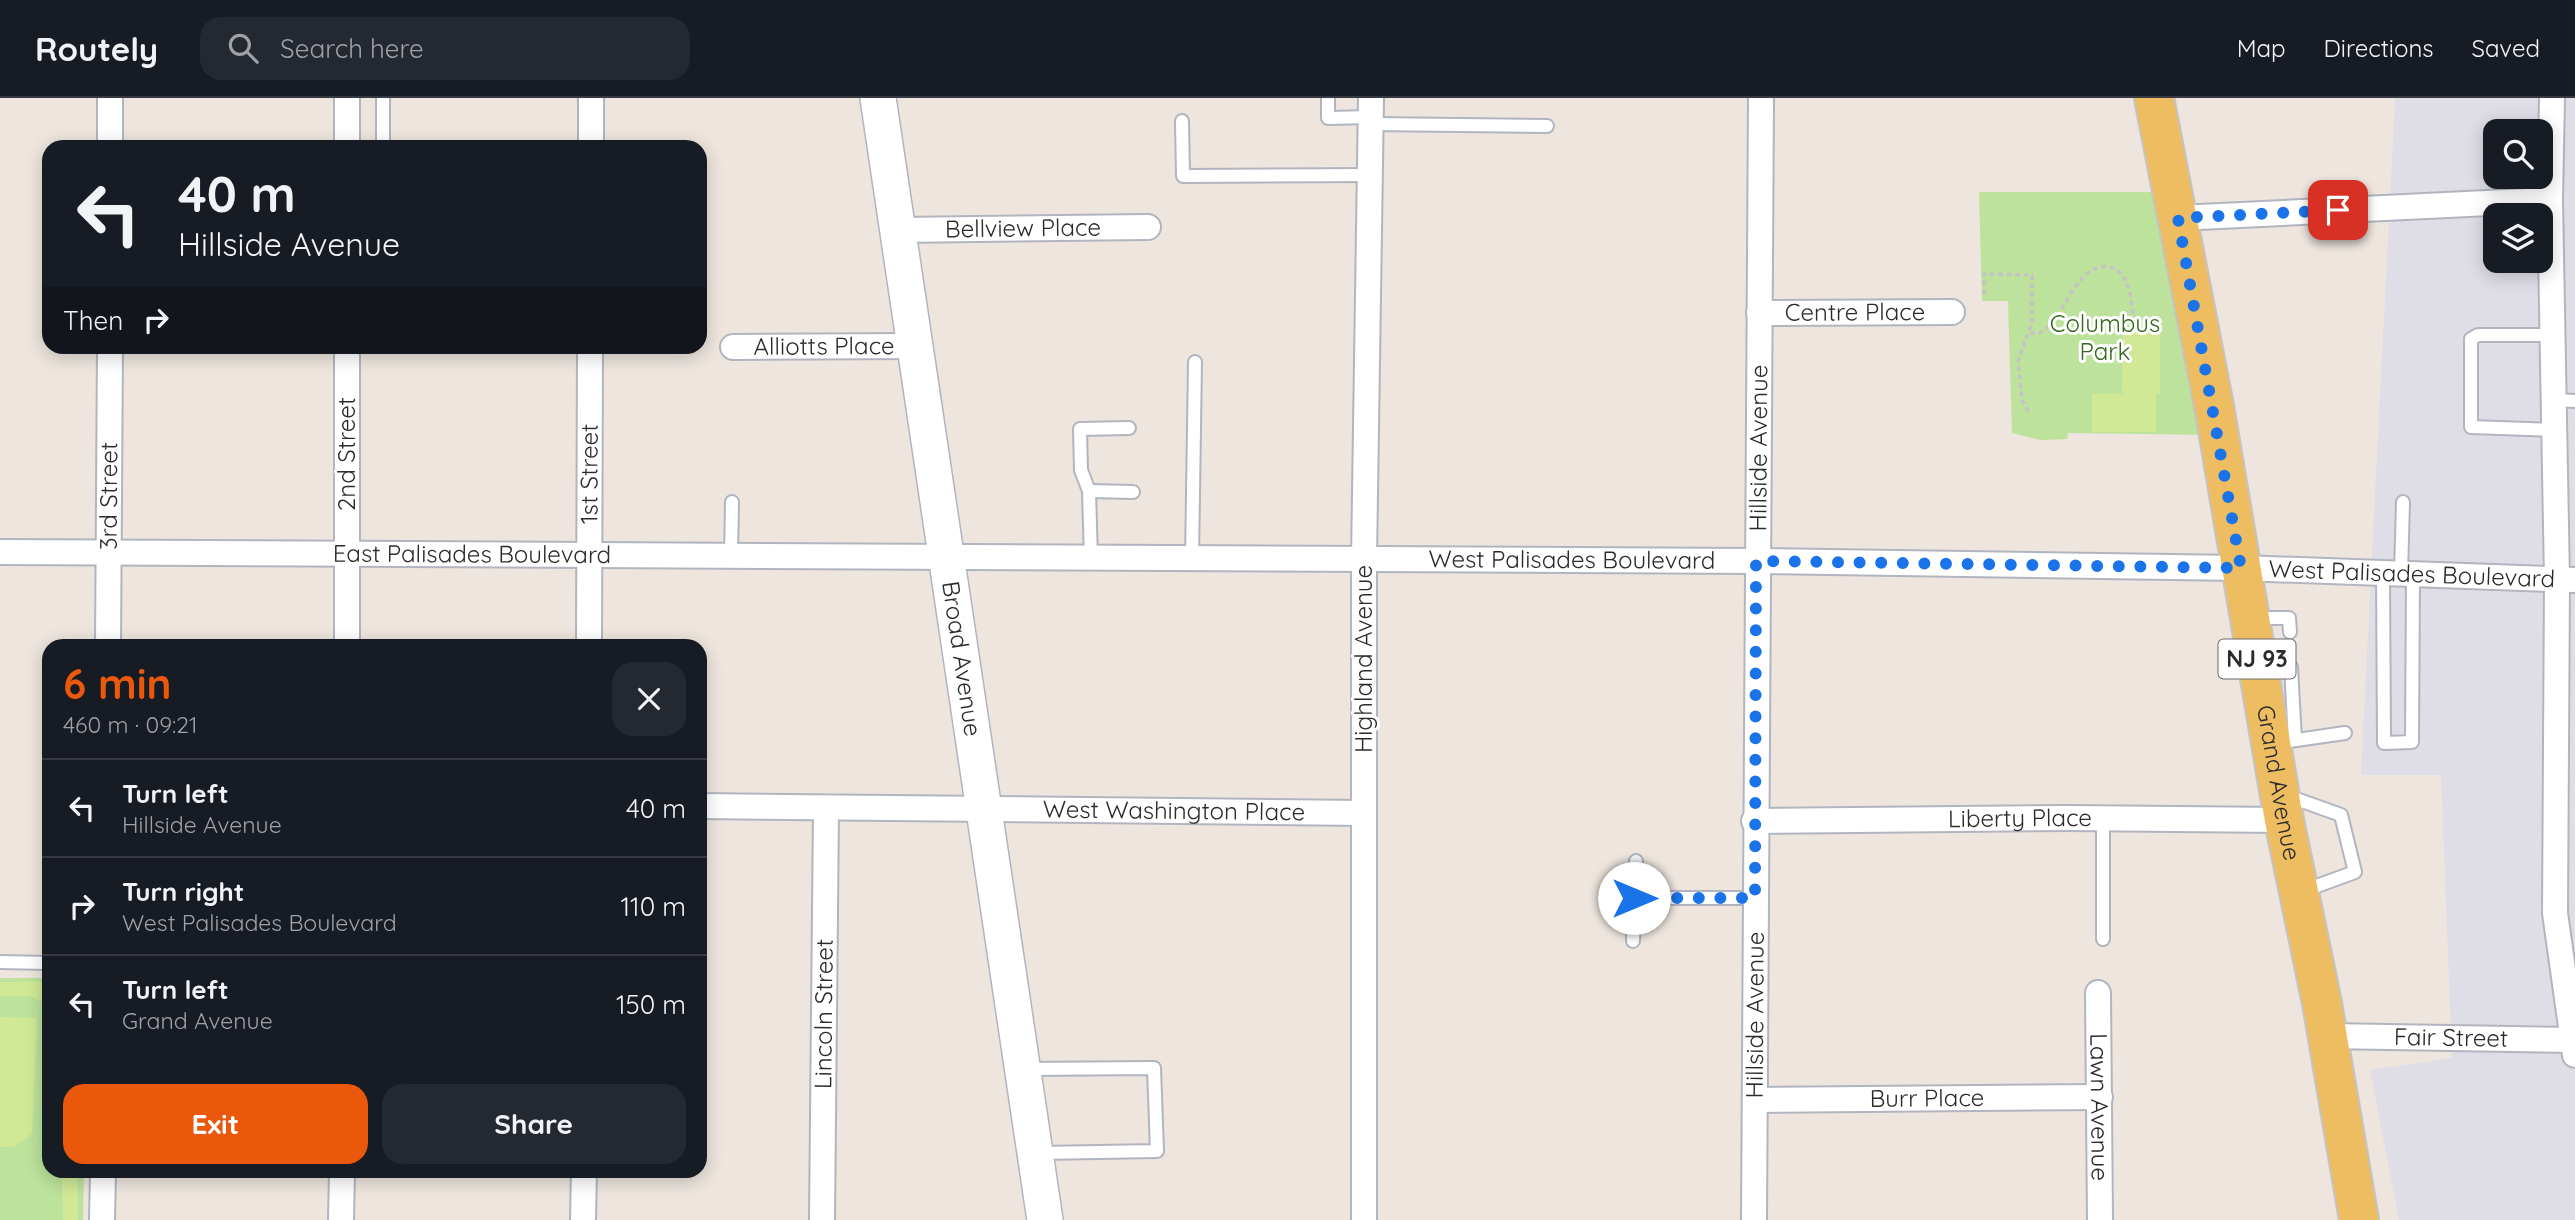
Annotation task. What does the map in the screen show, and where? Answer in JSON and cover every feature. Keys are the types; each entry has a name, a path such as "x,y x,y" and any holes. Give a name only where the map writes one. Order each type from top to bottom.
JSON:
{"main road":[{"name":"Broad Avenue","path":"878,98 1045,1220"},
{"name":"Grand Avenue","path":"2154,98 2250,618 2283,742 2282,807 2327,1036 2359,1220"}],"street":[{"path":"110,98 110,140"},
{"path":"347,98 347,140"},
{"path":"591,98 591,140"},
{"name":"Hillside Avenue","path":"1754,1220 1754,821 1761,98"},
{"path":"2552,98 2550,200 2554,335 2565,401 2556,430 2566,580 2555,913 2574,1045"},
{"name":"Highland Avenue","path":"1364,1220 1364,560 1371,113"},
{"path":"2178,218 2550,200"},
{"name":"Bellview Place","path":"897,230 1148,227"},
{"name":"Centre Place","path":"1759,313 1952,312"},
{"name":"Alliotts Place","path":"733,347 914,346"},
{"name":"3rd Street","path":"108,639 110,354"},
{"name":"2nd Street","path":"347,354 347,639"},
{"name":"1st Street","path":"589,639 590,354"},
{"name":"East Palisades Boulevard","path":"0,552 946,559"},
{"name":"West Palisades Boulevard","path":"946,559 1756,561 2241,568 2566,580"},
{"name":"West Washington Place","path":"707,807 1364,813"},
{"name":"Liberty Place","path":"1754,821 2103,818 2282,807"},
{"name":"Lincoln Street","path":"822,1220 827,808"},
{"name":"Lawn Avenue","path":"2098,993 2100,1220"},
{"name":"Fair Street","path":"2327,1036 2574,1045"},
{"name":"Burr Place","path":"1755,1100 2100,1097"},
{"path":"102,1220 103,1178"},
{"path":"341,1220 342,1178"},
{"path":"583,1220 584,1178"}],"lane":[{"path":"383,98 383,140"},
{"path":"1328,98 1328,118 1371,113 1546,126"},
{"path":"1182,121 1183,176 1371,175"},
{"path":"2554,335 2478,335 2471,339 2471,427 2556,430"},
{"path":"1192,560 1195,362"},
{"path":"1091,560 1089,491 1081,470 1080,429 1129,428"},
{"path":"1089,491 1133,492"},
{"path":"732,502 732,558"},
{"path":"2399,574 2412,742 2384,743 2403,502"},
{"path":"2250,618 2289,618 2290,632"},
{"path":"2291,667 2283,742 2345,733"},
{"path":"2282,807 2342,815 2355,872 2299,892"},
{"path":"2103,818 2103,939"},
{"path":"1633,942 1636,861"},
{"path":"1634,898 1755,898"},
{"path":"0,962 42,963"},
{"path":"1022,1069 1154,1068 1157,1151 1035,1153"},
{"path":"2100,1220 2108,1220"}],"path":[{"path":"2030,332 2040,333 2047,328 2078,282 2091,271 2105,267 2118,270 2124,278 2132,300 2134,327"},
{"path":"1984,294 1984,274 2032,275 2030,332 2018,361 2022,401 2030,414"}],"shaded area":[{"path":"2395,98 2575,98 2575,1220 2399,1220 2370,1070 2452,1058 2441,775 2361,775"}],"green space":[{"name":"Columbus Park","path":"1979,192 2173,192 2219,435 2068,433 2067,439 2040,440 2012,433 2008,301 1982,301"},
{"path":"2123,330 2160,330 2160,394 2156,394 2156,432 2092,432 2092,394 2122,394"},
{"path":"0,978 42,978 42,1178 84,1178 83,1220 0,1220"},
{"path":"42,981 42,1002 30,996 0,996 0,982"},
{"path":"0,1017 37,1018 32,1134 14,1147 0,1147"},
{"path":"62,1178 77,1178 78,1220 63,1220"}],"route":[{"path":"1634,898 1755,898 1756,561 2241,568 2214,406 2178,218 2338,210"}]}
